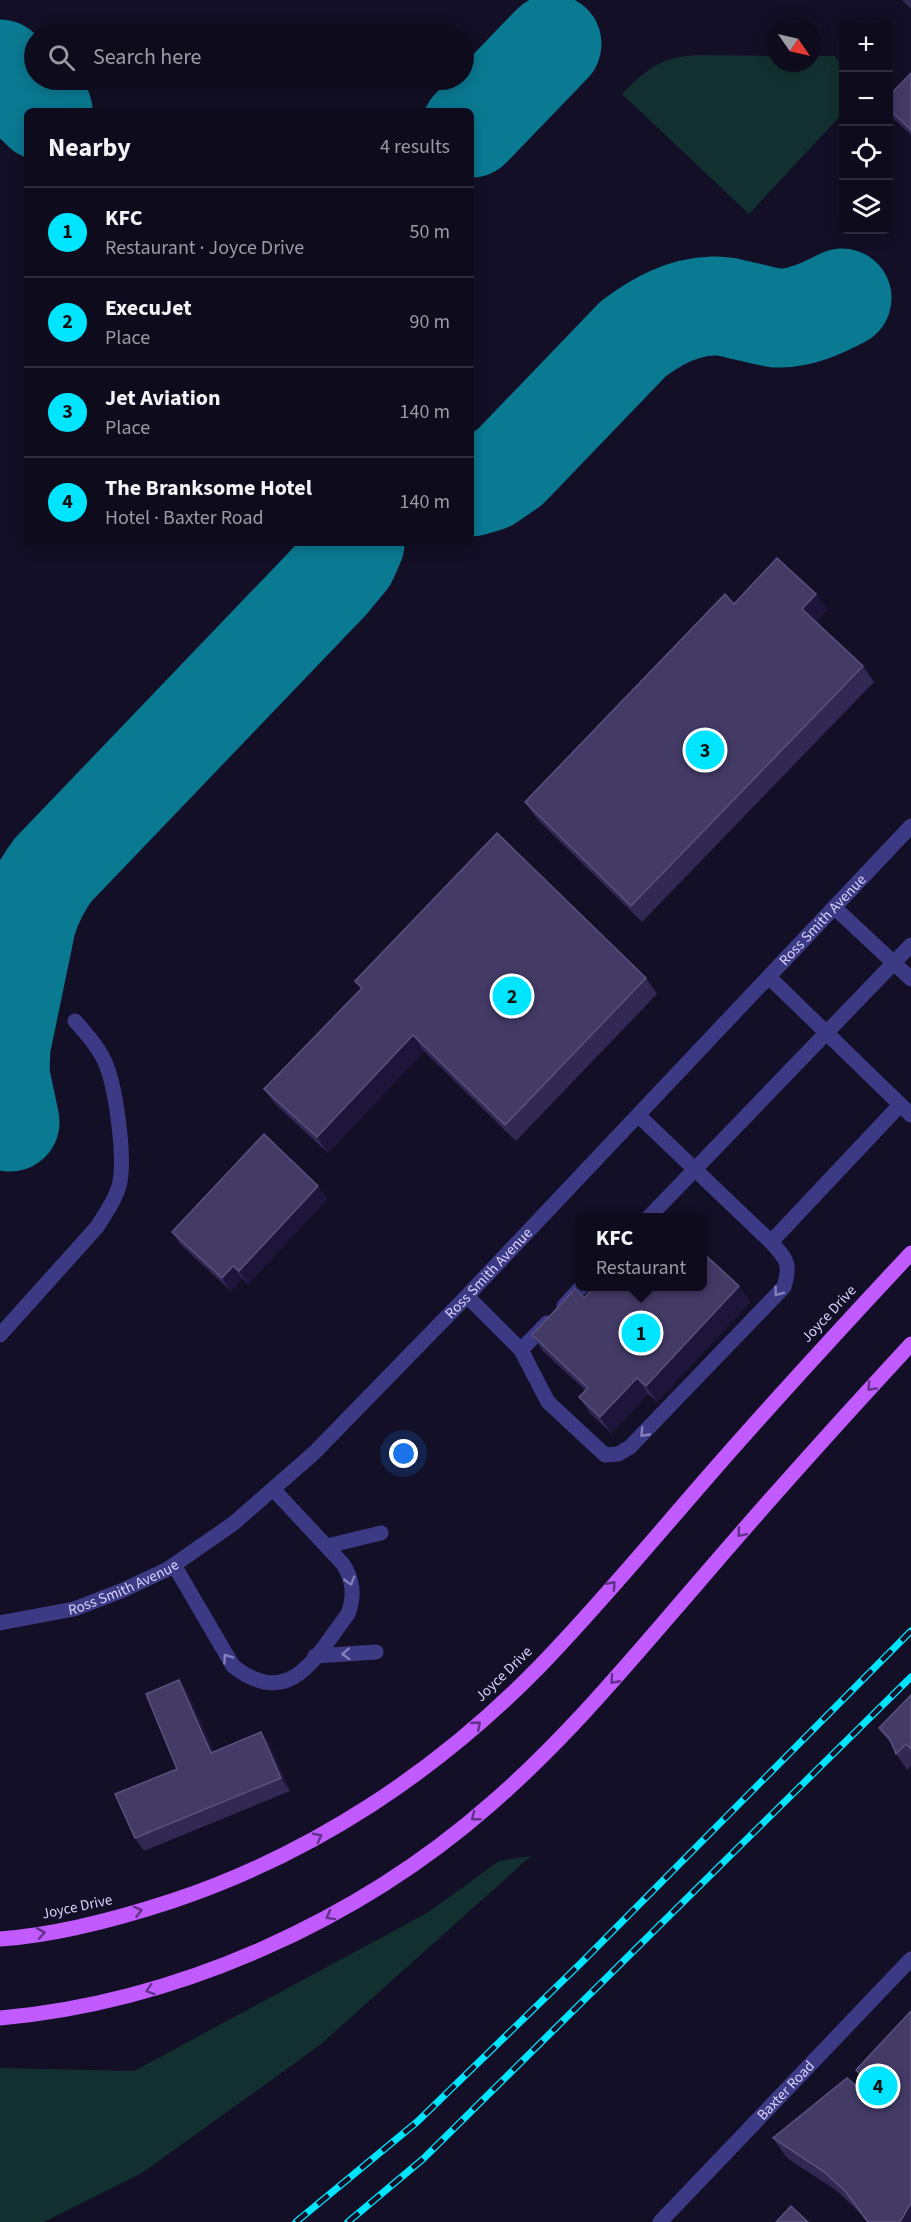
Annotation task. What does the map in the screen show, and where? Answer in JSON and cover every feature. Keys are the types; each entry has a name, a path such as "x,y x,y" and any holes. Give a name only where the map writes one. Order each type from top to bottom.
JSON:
{"main road":[{"name":"Joyce Drive","path":"0,1939 81,1926 144,1910 205,1890 269,1863 330,1831 437,1760 541,1665 799,1373 911,1253"},
{"path":"0,2018 83,2006 140,1993 213,1969 325,1919 381,1887 440,1844 490,1805 537,1762 583,1714 772,1497 911,1344"}],"street":[{"name":"Ross Smith Avenue","path":"0,1623 75,1609 121,1591 174,1565 234,1523 273,1489 314,1453 467,1296 770,978 911,826"},
{"path":"835,908 911,980"},
{"path":"653,1213 911,945"},
{"path":"770,978 905,1110 771,1242"},
{"path":"0,1335 97,1227 110,1207 119,1186 122,1162 114,1089 104,1059 75,1021"},
{"path":"467,1296 521,1350 548,1402 604,1455 618,1454 630,1448 784,1287 789,1270 786,1260 771,1242 639,1116"},
{"path":"521,1350 578,1291"},
{"path":"174,1565 222,1651 233,1666 246,1677 259,1683 291,1680 315,1656 348,1614 353,1590 350,1574 273,1489"},
{"path":"327,1546 381,1533"},
{"path":"315,1656 376,1653"},
{"name":"Baxter Road","path":"660,2222 911,1959"}],"green space":[{"path":"683,56 767,56 767,72 821,72 821,56 834,56 839,61 839,117 749,214 622,94 639,77 655,66"},
{"path":"531,1856 320,2045 142,2173 44,2222 0,2222 0,2068 134,2071 427,1913 499,1861"}],"building":[{"path":"911,73 911,130 893,113 893,92"},
{"path":"777,558 816,594 802,609 863,666 631,906 525,802 725,594 734,604"},
{"path":"497,833 646,978 505,1125 413,1035 317,1137 264,1089 362,988 355,981"},
{"path":"264,1134 318,1186 239,1271 233,1266 222,1278 172,1232"},
{"path":"707,1257 739,1286 646,1386 637,1378 600,1417 579,1397 588,1388 532,1335 575,1289 584,1298 590,1291 707,1291"},
{"path":"179,1680 211,1753 261,1732 281,1778 135,1838 115,1794 177,1769 146,1694"},
{"path":"911,1695 911,1749 906,1744 896,1754 890,1739 879,1728"},
{"path":"911,2011 911,2203 900,2222 868,2222 845,2191 823,2171 773,2138 847,2078 855,2085 863,2077 856,2070"},
{"path":"791,2206 808,2222 776,2222"}],"taxiway":[{"path":"474,125 552,44"},
{"path":"0,69 40,108"},
{"path":"474,486 488,482 510,467 633,339 651,326 680,312 717,306 774,318 794,317 842,298"},
{"path":"10,1122 0,1074 1,1046 27,921 45,882 53,870 328,583 348,559 354,546"}],"railway":[{"path":"296,2222 417,2122 582,1962 911,1631"},
{"path":"348,2222 423,2159 911,1677"}],"place":[{"name":"Jet Aviation","path":"705,750"},
{"name":"ExecuJet","path":"512,996"},
{"name":"KFC","path":"641,1333"},
{"name":"The Branksome Hotel","path":"878,2086"}]}
